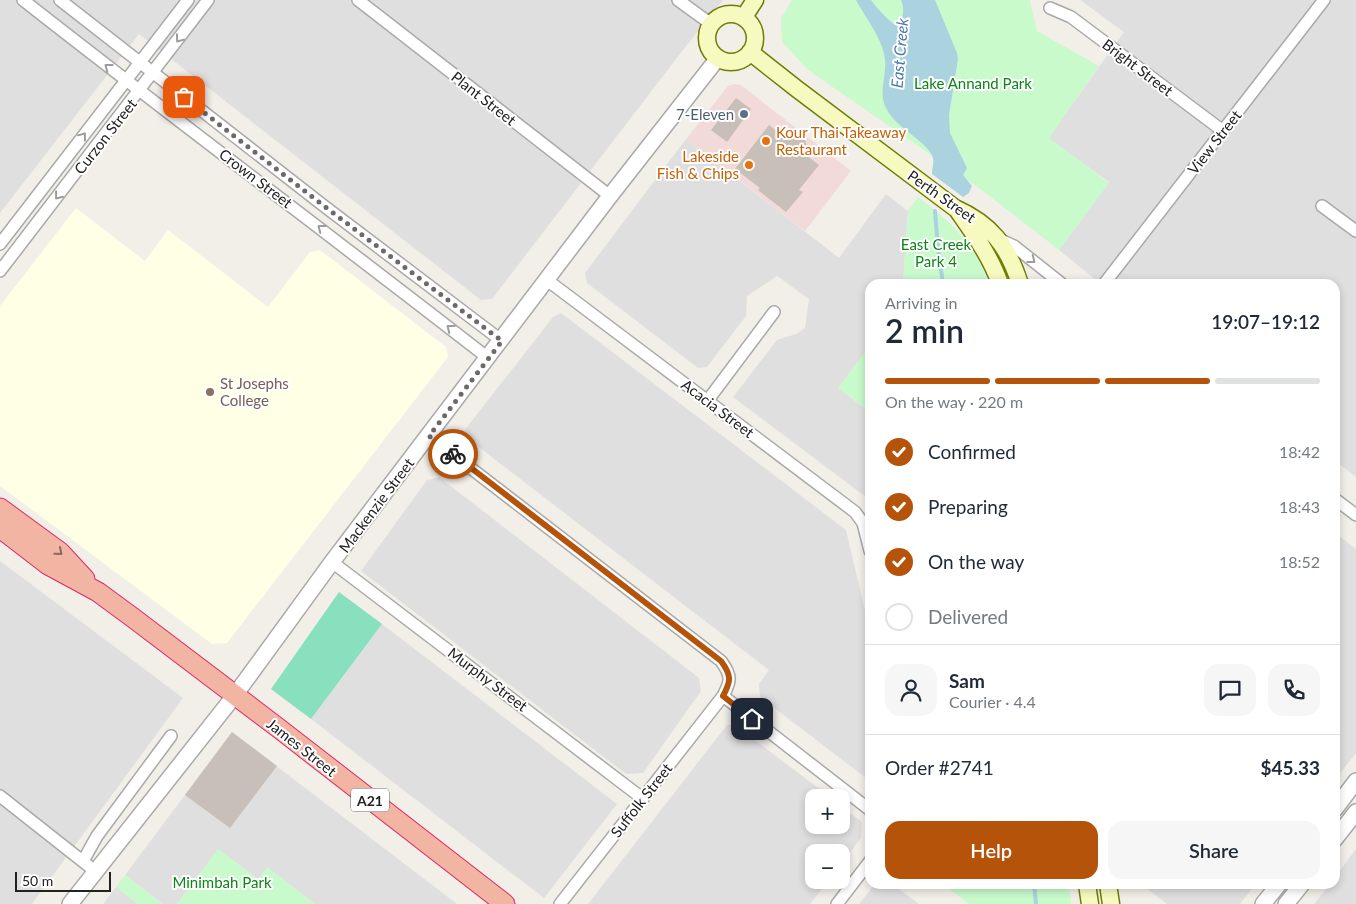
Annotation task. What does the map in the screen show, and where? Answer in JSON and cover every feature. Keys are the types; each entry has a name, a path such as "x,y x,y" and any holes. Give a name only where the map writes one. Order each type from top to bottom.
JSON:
{"highway":[{"name":"James Street","path":"0,508 60,552 98,592"},
{"name":"James Street","path":"0,528 48,565 98,592 235,695 505,904"}],"main road":[{"path":"744,17 756,0"},
{"path":"734,14 744,17 752,26 755,36 755,42 750,52 739,61 732,62 712,54 706,36 711,24 723,15 734,14"},
{"name":"Perth Street","path":"750,52 955,208 971,215 999,239"},
{"path":"955,208 980,243 998,279"},
{"path":"999,239 1011,258 1018,279"},
{"path":"1088,889 1090,904"},
{"path":"1109,889 1111,904"}],"street":[{"name":"Crown Street","path":"23,0 488,358"},
{"name":"Crown Street","path":"60,0 324,206 502,341"},
{"name":"Curzon Street","path":"0,245 188,0"},
{"name":"Curzon Street","path":"0,271 208,0"},
{"name":"Plant Street","path":"358,0 610,196"},
{"path":"678,0 711,24"},
{"name":"View Street","path":"1108,279 1324,0"},
{"name":"Bright Street","path":"1050,8 1071,17 1223,131"},
{"name":"Mackenzie Street","path":"70,904 235,695 332,562 502,341 610,196 718,58"},
{"path":"1322,206 1356,231"},
{"name":"Perth Street","path":"999,239 1014,246 1056,279"},
{"path":"0,245 11,256"},
{"name":"Acacia Street","path":"547,280 855,512 863,524 865,532"},
{"path":"708,400 774,312"},
{"path":"429,436 721,661 728,671 730,683 723,696 865,806"},
{"path":"1340,503 1356,515"},
{"name":"Murphy Street","path":"332,562 642,798"},
{"name":"Suffolk Street","path":"560,904 723,696"},
{"path":"83,861 97,836 171,736"},
{"path":"1340,802 1356,781"},
{"path":"0,796 95,871"},
{"path":"1340,833 1356,812"},
{"path":"837,904 865,868"},
{"path":"1263,904 1274,889"},
{"path":"1286,904 1298,889"}],"shaded area":[{"path":"0,0 723,0 492,299 481,300 139,34 0,213"},
{"path":"1080,0 1356,0 1356,477 1340,465 1340,279 1095,279 1059,250 1109,182 1048,138 1124,32"},
{"path":"734,84 741,85 851,171 805,231 686,139 728,86"},
{"path":"686,139 839,258 886,194 908,211 903,279 865,279 865,353 838,388 865,408 865,496 733,397 777,340 796,334 805,328 809,299 777,276 747,296 746,316 707,367 698,368 587,283 585,273"},
{"name":"St Josephs College","path":"76,208 145,261 168,230 268,307 310,252 320,250 446,347 448,357 227,643 212,644 0,486 0,306"},
{"path":"561,313 846,530 865,611 865,777 760,697 759,684 769,670 463,435 464,431 553,317"},
{"path":"439,477 699,678 701,691 643,773 626,774 361,571 427,480"},
{"path":"1340,537 1356,549 1356,753 1340,774"},
{"path":"0,561 183,698 32,904 0,904"},
{"path":"382,624 617,804 544,898 311,719"},
{"path":"727,725 735,725 819,789 805,789 805,834 850,834 850,813 862,822 861,838 850,852 850,844 805,844 805,889 822,889 810,904 588,904"},
{"path":"232,732 457,904 315,904 268,868 258,879 218,850 177,904 163,904 125,875"},
{"path":"1356,849 1356,904 1314,904 1326,889 1340,889 1340,870"},
{"path":"116,887 138,904 103,904"},
{"path":"871,889 899,889 919,904 859,904"},
{"path":"1148,889 1252,889 1240,904 1167,904"}],"green space":[{"name":"Lake Annand Park","path":"792,0 1031,0 1037,31 1099,66 1049,138 1109,183 1059,250 979,188 808,70 782,42 781,18"},
{"name":"East Creek Park 4","path":"918,197 951,224 977,257 986,279 903,279 908,211"},
{"path":"865,353 865,408 838,388"},
{"path":"339,592 382,624 311,719 271,689"},
{"name":"Minimbah Park","path":"218,849 258,879 267,867 315,904 177,904"},
{"name":"Minimbah Park","path":"125,875 163,904 138,904 116,887"},
{"path":"950,889 1070,889 1071,904 969,904"}],"water":[{"path":"856,0 871,0 888,19 898,26 903,14 901,0 935,0 958,59 949,115 950,133 967,168 963,175 972,186 969,193 963,197 932,174 933,158 930,152 890,115 886,108 883,96 885,59 881,43"}],"building":[{"path":"736,98 751,109 727,142 711,130"},
{"path":"769,125 788,140 798,137 805,140 807,147 806,155 819,165 799,190 803,192 786,212 758,190 760,188 735,169"},
{"path":"232,732 277,766 230,828 185,795"}],"waterway":[{"name":"East Creek","path":"935,211 942,279"},
{"name":"East Creek","path":"1034,889 1036,904"}],"way so far":[{"path":"184,97 502,341 429,436 453,454"}],"place":[{"name":"7-Eleven","path":"744,114"},
{"name":"Kour Thai Takeaway Restaurant","path":"766,141"},
{"name":"Lakeside Fish & Chips","path":"749,165"},
{"name":"St Josephs College","path":"210,392"}],"route":[{"path":"453,454 721,661 728,671 730,683 723,696 752,719"}]}
